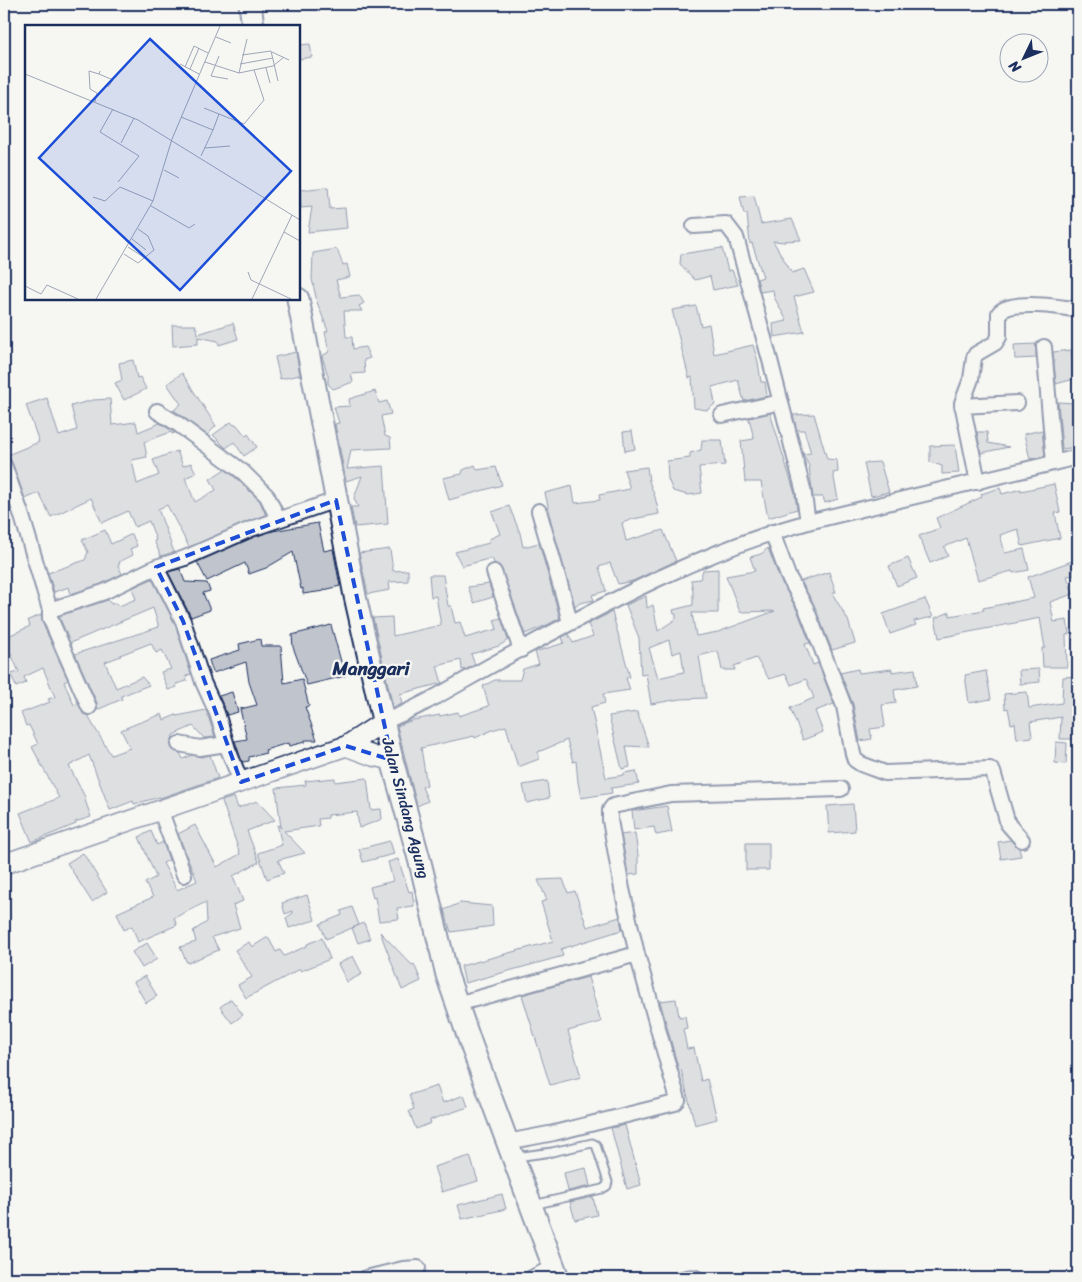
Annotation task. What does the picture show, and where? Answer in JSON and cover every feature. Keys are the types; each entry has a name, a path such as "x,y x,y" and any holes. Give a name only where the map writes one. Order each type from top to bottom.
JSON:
{"main road":[{"path":"250,4 254,25"},
{"path":"298,300 355,596 383,722"},
{"name":"Jalan Sindang Agung","path":"8,862 346,746 383,722 447,974 555,1273"},
{"path":"346,746 373,756 392,760"}],"street":[{"path":"694,226 726,224 736,237 803,489 808,522"},
{"path":"978,482 962,406 971,379 976,354 994,343 999,337 998,317 1002,310 1027,305 1078,310"},
{"path":"1044,347 1054,463"},
{"path":"722,416 781,402"},
{"path":"962,406 1017,403"},
{"path":"157,411 178,424 243,472 267,496 278,519"},
{"path":"383,722 412,711 466,679 637,588 678,568 738,544 808,522 1078,457"},
{"path":"4,466 21,513 50,610 50,618 89,708"},
{"path":"50,610 104,592 156,567 185,558 251,529 336,500"},
{"path":"539,511 570,623"},
{"path":"772,532 788,576 806,608 844,706 855,760 885,774 990,769 993,772 1008,824 1022,840"},
{"path":"156,567 184,621 203,682 217,713 226,744 242,782"},
{"path":"494,572 521,650"},
{"path":"179,744 200,748 226,744"},
{"path":"509,1150 554,1133 675,1103 678,1100 637,954 622,889 610,820 610,810 613,806 671,794 841,789"},
{"path":"160,809 184,875"},
{"path":"457,1004 637,954"},
{"path":"366,1278 404,1269 418,1268"},
{"path":"532,1278 555,1273"}],"lane":[{"path":"509,1150 552,1152 592,1142 596,1145 608,1182 607,1186 602,1189 531,1206"},
{"path":"673,1278 692,1272 703,1278"}],"highlighted area":[{"path":"336,500 392,760 346,746 241,782 183,621 156,567"}],"building":[{"path":"310,44 312,57 300,59 300,45"},
{"path":"328,187 330,209 345,208 347,228 308,232 312,207 301,208 300,190"},
{"path":"754,196 761,224 792,219 801,240 773,241 792,273 804,269 814,292 794,297 804,332 774,337 773,324 787,321 774,297 773,290 760,292 757,279 763,277 752,243 750,244 747,214 744,214 740,197"},
{"path":"722,248 728,271 732,270 738,285 713,290 710,276 695,280 680,264 681,254"},
{"path":"337,249 343,265 347,264 350,277 336,280 341,297 359,295 364,303 359,306 362,311 344,311 346,337 352,337 353,349 365,347 370,358 364,360 365,373 351,374 353,382 333,389 328,384 328,376 322,356 329,352 325,332 328,331 317,302 312,279 313,253"},
{"path":"696,306 701,326 709,324 714,354 753,345 761,382 765,382 767,396 744,401 738,380 712,387 715,404 707,410 694,408 692,377 689,378 672,310"},
{"path":"233,323 238,339 219,345 218,341 198,337 198,344 173,346 172,325 196,325 195,328 197,328 198,334"},
{"path":"1036,344 1036,358 1015,359 1014,345"},
{"path":"1071,350 1074,379 1056,384 1053,352"},
{"path":"296,352 300,375 280,379 275,357"},
{"path":"133,360 137,378 140,377 146,389 124,400 115,383 122,380 119,363"},
{"path":"182,373 216,426 207,435 174,410 181,404 167,384"},
{"path":"375,391 379,403 387,401 391,414 381,416 385,436 390,438 391,448 351,450 347,469 384,466 388,524 355,527 351,507 358,507 354,498 362,476 346,481 335,424 339,423 334,407 350,406 349,399"},
{"path":"47,398 59,436 77,430 71,406 93,400 110,399 112,425 136,422 138,432 160,423 175,433 172,434 171,432 144,442 147,457 132,460 137,484 159,475 153,460 177,451 183,466 191,463 196,473 185,478 195,502 216,490 210,479 225,469 260,501 265,515 189,547 167,505 158,509 174,552 161,556 154,541 156,540 149,521 135,527 128,511 102,523 91,498 51,517 39,493 25,499 12,462 5,456 39,442 26,405"},
{"path":"1058,402 1074,403 1075,425 1078,424 1078,447 1062,449"},
{"path":"770,413 795,494 797,509 768,518 761,482 745,482 741,441 754,439 749,418"},
{"path":"814,414 827,459 837,460 838,472 833,473 838,499 825,503 823,497 813,497 809,466 803,454 811,453 804,430 797,430 793,415"},
{"path":"231,422 234,425 236,424 246,436 248,434 257,447 244,456 234,442 226,448 213,435"},
{"path":"1042,430 1045,456 1030,459 1024,434"},
{"path":"632,431 635,449 625,451 623,432"},
{"path":"977,432 987,432 988,443 1009,447 981,453"},
{"path":"702,440 722,440 725,465 699,467 702,493 688,495 673,491 668,479 667,461 690,458 690,453 701,450"},
{"path":"955,445 959,473 942,474 942,466 930,462 930,446"},
{"path":"880,462 889,492 871,496 864,463"},
{"path":"475,465 477,470 496,467 502,485 449,500 443,478 462,474 463,470"},
{"path":"647,467 649,481 659,514 622,523 626,541 663,530 676,561 633,581 618,584 610,563 599,567 606,591 592,595 594,600 580,603 575,607 550,518 545,493 572,486 575,503 600,500 599,495 630,489 624,470"},
{"path":"1054,484 1060,512 1055,513 1060,538 1022,546 1018,529 1000,535 1005,553 1024,549 1029,570 1013,573 1012,571 978,580 966,538 944,547 948,556 930,563 919,536 940,528 936,518 982,497 981,494 1000,488 1002,494"},
{"path":"509,506 520,533 523,547 539,543 560,618 525,634 500,566 494,563 492,558 462,566 455,552 489,543 489,539 500,534 492,512"},
{"path":"318,523 324,551 333,549 340,586 324,591 303,594 293,552 266,568 249,574 245,563 207,581 197,562 254,537 273,531"},
{"path":"105,530 111,544 132,534 137,546 130,549 133,555 119,562 120,564 118,565 122,574 101,584 71,594 69,587 54,592 48,573 85,560 88,552 82,540"},
{"path":"768,548 780,579 798,612 810,643 805,644 813,665 818,663 834,704 815,711 823,732 803,740 790,708 814,698 806,679 791,685 786,674 769,679 756,658 734,666 735,670 722,670 718,651 699,656 706,698 680,699 651,704 646,674 641,675 639,638 626,605 646,596 647,608 653,605 658,631 676,619 676,614 674,614 673,610 693,605 691,580 700,579 703,570 718,569 718,613 692,613 696,636 718,632 775,611 740,612 726,576 755,571 750,557 761,554","holes":["669,640 672,654 681,651 684,672 658,678 649,648"]},
{"path":"390,549 393,571 408,570 408,581 389,582 390,590 368,594 359,553"},
{"path":"908,558 917,578 897,586 889,566"},
{"path":"1072,561 1075,575 1067,576 1073,594 1050,602 1054,622 1067,620 1069,634 1066,635 1067,667 1043,667 1042,648 1045,648 1040,618 939,638 935,618 950,612 950,616 1034,598 1028,577"},
{"path":"180,569 185,582 207,583 210,591 203,593 210,610 191,617 168,572"},
{"path":"829,572 836,592 832,593 848,620 855,643 832,650 814,605 801,581"},
{"path":"429,575 443,575 448,606 451,606 455,623 460,622 465,638 497,629 494,620 501,618 508,640 499,646 471,654 475,665 467,669 462,670 461,660 437,666 442,683 400,694 402,704 393,707 373,618 392,617 393,636 441,625 436,596 431,597"},
{"path":"152,579 175,624 191,674 186,676 187,681 176,684 177,687 168,690 161,672 171,669 162,650 156,653 151,643 105,662 116,688 142,677 149,685 121,696 122,699 97,710 97,703 75,654 159,627 153,608 70,643 59,616 108,600 111,604 117,603 119,606 136,599 132,588"},
{"path":"489,584 493,597 474,603 468,587"},
{"path":"925,599 933,617 914,621 916,625 890,634 883,614"},
{"path":"612,612 630,677 626,678 630,690 603,694 605,703 591,707 606,778 636,771 639,784 611,788 612,793 581,798 576,761 573,762 567,740 538,752 539,759 518,767 506,726 475,738 474,736 421,748 427,786 422,787 428,801 417,806 397,726 413,720 458,712 459,716 489,706 483,686 495,680 520,680 523,669 539,664 535,652 564,643 562,637 568,634 573,643 593,636 588,624"},
{"path":"41,615 42,622 68,680 64,682 74,705 78,703 83,714 90,715 89,718 111,755 130,748 121,730 162,714 164,720 176,715 206,710 215,737 204,738 193,726 173,735 171,746 174,751 180,753 183,759 192,755 201,757 210,755 218,778 160,798 134,804 133,801 110,810 89,755 69,766 86,799 91,817 75,822 76,824 32,842 20,813 59,798 32,747 38,744 29,725 26,726 21,713 50,702 48,699 55,697 43,668 24,677 26,683 16,687 11,674 19,672 4,638 30,626 28,620"},
{"path":"331,625 345,676 307,685 293,647 292,635"},
{"path":"260,639 261,646 281,646 284,683 302,679 309,706 305,707 317,740 305,740 305,742 289,746 288,743 265,750 266,753 249,757 249,761 242,762 235,741 247,739 240,709 257,705 249,682 246,662 213,673 209,660 240,650 239,644"},
{"path":"858,669 859,673 892,669 892,672 915,669 917,686 894,690 896,703 882,705 885,727 870,729 872,739 860,741 853,704 840,673"},
{"path":"1039,669 1040,682 1020,684 1019,670"},
{"path":"986,671 991,699 969,703 965,675"},
{"path":"1078,676 1078,739 1060,739 1061,717 1030,722 1032,737 1017,739 1015,723 1011,724 1008,708 1005,709 1004,694 1027,692 1029,708 1062,703 1063,677"},
{"path":"232,692 238,712 227,715 219,696"},
{"path":"637,712 649,747 626,746 630,767 622,769 609,716"},
{"path":"1056,742 1067,743 1066,764 1055,763"},
{"path":"335,778 335,782 367,778 371,810 381,809 382,819 359,828 357,812 328,815 328,818 318,819 319,826 284,831 305,853 278,860 284,873 267,879 258,853 282,845 277,824 281,828 276,788 306,785 305,781"},
{"path":"547,781 549,798 527,803 523,785"},
{"path":"234,797 238,808 257,801 275,820 247,831 259,862 233,876 243,901 233,905 240,928 212,937 219,950 187,963 180,947 196,942 193,931 207,922 206,902 174,918 177,925 138,942 132,926 124,930 117,913 153,897 145,883 156,877 139,837 151,831 157,845 163,842 169,860 163,863 177,890 197,881 178,834 195,825 217,867 240,854 222,801"},
{"path":"853,804 855,831 829,833 827,806"},
{"path":"667,806 672,832 656,835 654,827 634,830 632,811"},
{"path":"635,833 638,874 628,875 621,835"},
{"path":"1010,840 1019,848 1021,856 1001,859 998,842"},
{"path":"390,841 394,854 363,862 359,849"},
{"path":"746,843 769,843 769,870 746,870"},
{"path":"83,853 107,892 92,902 67,863"},
{"path":"398,859 409,892 412,891 414,906 397,908 399,919 379,921 375,897 373,898 370,887 393,881 388,862"},
{"path":"563,879 568,893 575,891 587,927 620,917 622,930 561,949 563,956 465,983 461,966 553,941 541,902 547,900 538,880"},
{"path":"307,895 315,920 289,928 286,918 293,911 285,914 282,903"},
{"path":"460,903 492,906 493,926 451,932 444,910"},
{"path":"352,907 359,925 326,939 320,924 342,915 341,911"},
{"path":"364,923 370,939 358,943 352,928"},
{"path":"380,932 412,965 414,964 421,981 402,990"},
{"path":"268,937 276,952 280,950 284,956 322,938 330,959 301,971 300,969 246,998 238,985 252,977 235,950 249,942 252,947"},
{"path":"147,943 157,959 142,968 132,952"},
{"path":"353,956 362,974 347,982 338,964"},
{"path":"145,976 157,996 146,1003 134,982"},
{"path":"588,977 601,1022 568,1031 581,1077 550,1085 522,995"},
{"path":"231,999 243,1015 232,1023 220,1007"},
{"path":"676,999 679,1017 685,1016 687,1028 683,1029 687,1049 694,1048 701,1081 707,1079 717,1119 695,1125 660,1001"},
{"path":"437,1086 443,1103 464,1095 468,1107 430,1120 431,1123 416,1129 409,1111 414,1109 409,1095"},
{"path":"625,1125 641,1185 627,1189 611,1128"},
{"path":"470,1156 478,1181 442,1192 434,1167"},
{"path":"586,1168 590,1186 568,1191 564,1173"},
{"path":"502,1194 506,1209 462,1219 458,1205"},
{"path":"593,1197 597,1215 575,1220 570,1202"}],"district":[{"name":"Manggari","path":"371,668"}]}
